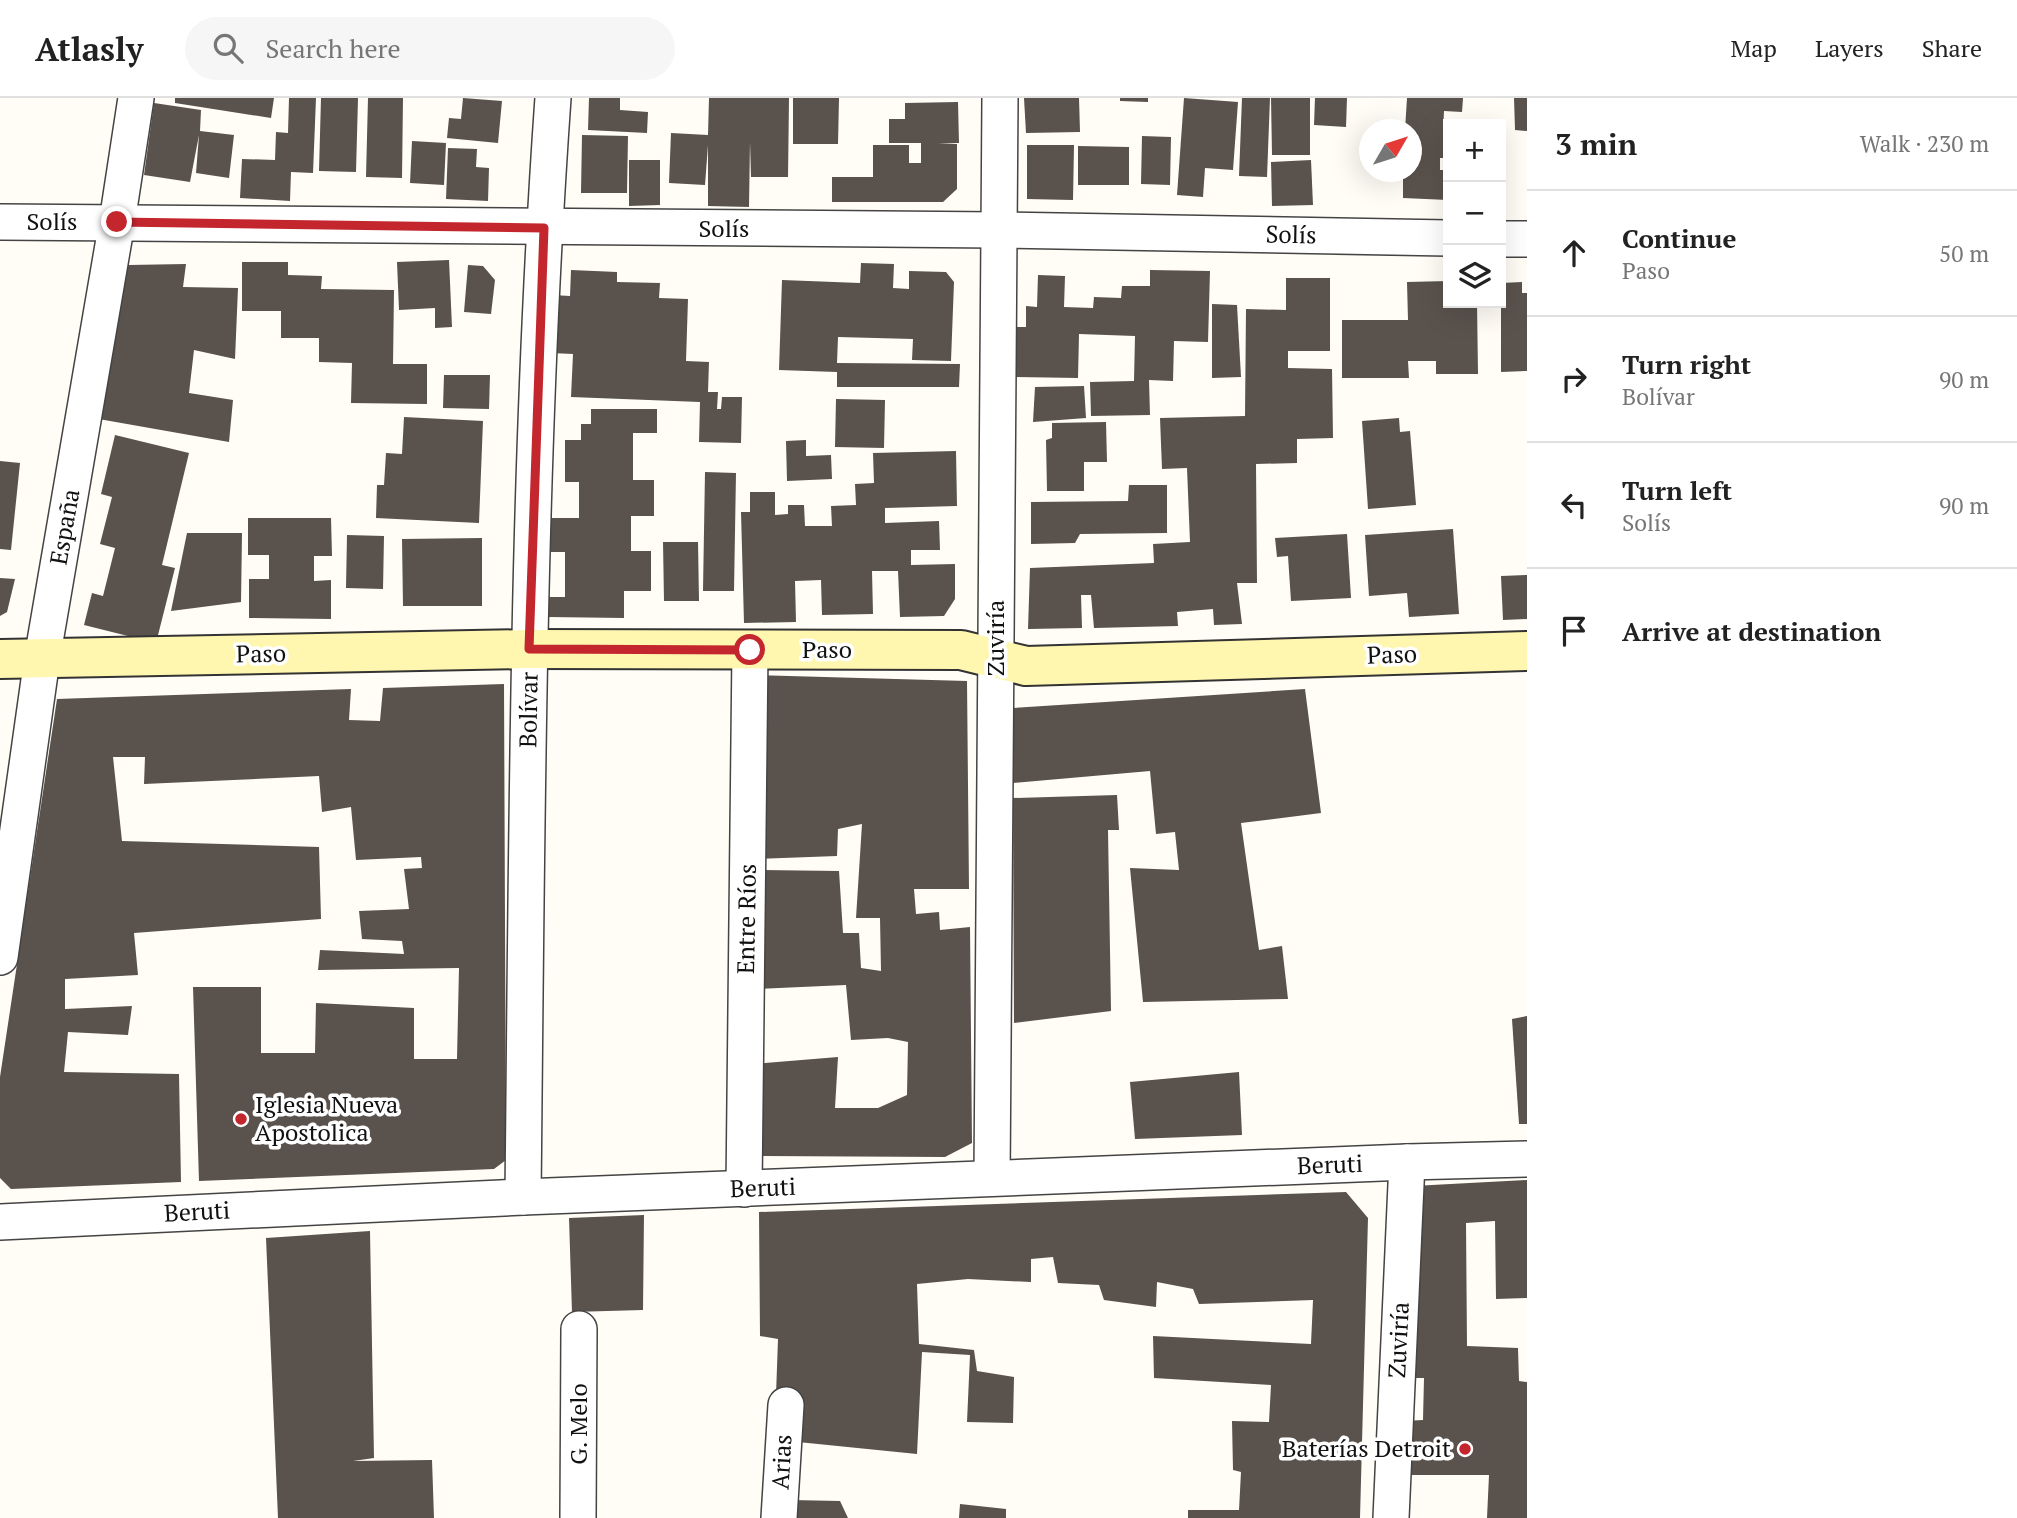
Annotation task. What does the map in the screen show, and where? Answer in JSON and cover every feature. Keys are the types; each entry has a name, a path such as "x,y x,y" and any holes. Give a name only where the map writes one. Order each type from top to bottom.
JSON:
{"street":[{"name":"España","path":"0,957 42,659 136,98"},
{"name":"Bolívar","path":"523,1197 529,649 544,228 553,98"},
{"name":"Zuviría","path":"992,1178 1000,98"},
{"name":"Solís","path":"0,222 998,230 1443,238"},
{"path":"1506,239 1527,239"},
{"name":"Paso","path":"0,659 529,649 961,650 1026,666 1527,651"},
{"name":"Entre Ríos","path":"744,1189 750,650"},
{"name":"Beruti","path":"0,1222 523,1197 1407,1161 1527,1160"},
{"name":"Zuviría","path":"1391,1518 1407,1161"},
{"name":"G. Melo","path":"578,1518 579,1329"},
{"name":"Arias","path":"779,1518 786,1405"}],"building":[{"path":"175,98 274,98 271,118 175,103"},
{"path":"289,98 316,98 313,173 291,172 290,201 240,198 242,159 275,160 276,132 288,133"},
{"path":"321,98 358,98 356,172 319,171"},
{"path":"368,98 403,98 402,178 366,177"},
{"path":"463,98 502,101 498,143 447,138 449,118 461,119"},
{"path":"589,98 620,98 620,110 648,112 647,133 588,130"},
{"path":"709,98 789,98 788,177 751,177 750,142 749,207 708,206 708,145 705,185 669,183 671,133 708,135"},
{"path":"793,98 839,98 838,144 793,144"},
{"path":"1024,98 1079,98 1080,132 1026,133"},
{"path":"1120,98 1148,98 1148,102 1120,101"},
{"path":"1184,98 1238,102 1233,170 1205,168 1203,197 1177,195"},
{"path":"1242,98 1270,98 1267,177 1239,176"},
{"path":"1271,98 1310,98 1310,155 1272,155"},
{"path":"1315,98 1347,98 1346,127 1314,125"},
{"path":"1407,98 1463,98 1462,112 1444,111 1443,158 1440,158 1440,170 1443,170 1443,200 1403,198 1403,182 1422,182 1422,119 1406,119"},
{"path":"1514,98 1527,98 1527,131 1515,130"},
{"path":"958,102 959,143 938,143 957,144 957,189 943,202 832,202 832,177 873,177 873,145 909,145 909,163 921,163 921,143 889,143 889,119 905,119 905,103"},
{"path":"154,103 201,110 200,131 234,135 229,178 196,173 199,135 190,182 144,175"},
{"path":"582,135 628,136 627,193 581,193"},
{"path":"1142,136 1171,137 1170,185 1141,184"},
{"path":"412,141 446,143 444,185 410,183"},
{"path":"1027,145 1074,145 1073,200 1027,199"},
{"path":"1078,146 1129,147 1129,185 1078,185"},
{"path":"448,148 477,149 476,167 489,168 488,201 446,199"},
{"path":"629,160 660,160 660,205 629,206"},
{"path":"1311,160 1313,205 1272,206 1271,162"},
{"path":"449,260 452,327 435,328 435,308 399,310 397,262"},
{"path":"242,262 288,262 288,275 322,276 321,289 394,290 393,364 427,364 427,404 351,403 352,363 319,362 319,338 281,338 281,311 242,311"},
{"path":"861,263 894,264 893,288 909,289 909,271 946,272 954,282 951,361 912,360 913,339 838,337 837,363 960,364 959,387 837,387 837,372 779,370 782,280 860,283"},
{"path":"186,264 183,287 238,288 235,359 194,350 189,393 233,400 229,442 93,418 128,265"},
{"path":"468,265 483,266 495,280 491,314 464,312"},
{"path":"571,270 617,272 617,282 660,283 659,298 688,299 686,361 709,362 708,392 718,392 717,409 721,409 722,397 742,397 741,443 699,442 700,402 571,397 573,354 551,353 553,295 570,296"},
{"path":"1150,270 1210,271 1208,342 1174,341 1173,381 1149,380 1150,415 1091,416 1090,382 1134,381 1135,336 1079,334 1078,378 1016,377 1017,327 1026,327 1026,306 1037,307 1038,275 1065,276 1064,307 1093,308 1094,297 1121,298 1122,286 1150,286"},
{"path":"1286,278 1330,278 1330,351 1288,351 1288,368 1332,369 1333,438 1297,439 1297,463 1256,464 1257,583 1237,583 1242,624 1214,625 1213,609 1177,612 1178,626 1094,628 1091,595 1081,595 1082,628 1028,629 1030,568 1154,563 1153,544 1190,542 1187,468 1162,469 1160,418 1245,416 1246,309 1286,310"},
{"path":"1443,281 1443,308 1477,308 1478,374 1436,374 1436,361 1408,361 1409,378 1342,378 1342,320 1408,320 1407,282"},
{"path":"1522,282 1522,293 1527,293 1527,371 1501,372 1501,308 1506,308 1506,283"},
{"path":"1212,304 1237,305 1241,377 1212,378"},
{"path":"444,375 490,375 489,409 443,408"},
{"path":"1084,386 1086,418 1033,422 1035,387"},
{"path":"836,399 885,400 884,448 835,447"},
{"path":"591,409 657,409 657,433 633,433 633,480 654,480 654,516 631,516 631,551 651,551 651,591 624,591 624,618 548,617 540,606 540,597 565,597 565,552 545,552 545,518 579,518 579,482 565,482 565,440 581,440 581,424 591,424"},
{"path":"404,417 483,421 479,523 376,518 377,485 384,485 386,453 402,454"},
{"path":"1399,418 1400,432 1410,431 1416,505 1368,509 1362,421"},
{"path":"1106,422 1107,462 1084,462 1084,491 1047,491 1046,440 1052,438 1052,423"},
{"path":"115,435 189,453 162,565 175,568 156,643 84,625 92,593 103,596 115,548 100,544 112,497 101,494"},
{"path":"806,440 806,456 831,455 832,479 787,481 786,441"},
{"path":"956,451 957,506 885,508 885,523 939,521 940,550 911,550 911,565 955,564 955,599 944,616 900,617 898,571 872,571 873,614 822,615 821,580 795,581 796,622 744,623 741,512 750,512 750,492 775,492 775,515 788,514 788,505 804,505 805,526 832,526 831,506 856,505 855,484 874,483 873,453"},
{"path":"0,461 20,463 11,550 0,549"},
{"path":"705,472 736,473 734,591 703,591"},
{"path":"1129,485 1167,485 1167,533 1080,534 1075,543 1031,544 1031,502 1128,501"},
{"path":"248,518 331,518 332,556 314,556 314,581 331,580 331,619 249,618 249,579 269,579 269,555 248,555"},
{"path":"1453,529 1459,614 1409,617 1407,593 1369,596 1365,535"},
{"path":"187,533 242,533 241,602 171,611"},
{"path":"1347,534 1351,598 1291,601 1288,556 1277,557 1275,538"},
{"path":"347,535 384,536 383,589 346,588"},
{"path":"482,538 482,606 403,606 402,539"},
{"path":"663,542 698,542 699,601 664,601"},
{"path":"1527,575 1527,619 1503,620 1501,576"},
{"path":"0,578 15,579 7,612 0,616"},
{"path":"752,675 967,681 969,889 914,889 916,914 939,912 940,930 970,927 972,1143 945,1157 754,1156 754,1064 838,1057 835,1108 878,1108 907,1095 908,1042 888,1038 851,1040 846,985 754,989 753,870 839,871 843,933 859,933 861,968 881,971 880,918 856,918 862,824 838,829 837,856 753,859"},
{"path":"504,684 506,1160 494,1169 199,1181 193,987 261,987 261,1053 315,1053 316,1003 414,1008 414,1059 457,1059 459,968 318,970 320,950 404,954 402,941 362,939 359,911 409,909 404,869 422,868 421,857 356,860 351,807 322,812 319,776 144,784 145,757 113,757 122,841 319,847 321,919 134,933 138,975 65,979 65,1009 132,1006 128,1035 68,1032 64,1072 179,1074 181,1182 11,1189 0,1178 0,1077 57,699 351,689 349,720 380,721 383,688"},
{"path":"1305,689 1321,813 1241,823 1259,950 1282,946 1288,999 1143,1002 1130,868 1179,870 1175,832 1156,834 1150,771 1013,783 1013,708"},
{"path":"1117,795 1119,830 1108,830 1111,1011 1014,1023 1013,798"},
{"path":"1527,1016 1527,1124 1519,1124 1512,1019"},
{"path":"1239,1072 1242,1135 1135,1139 1130,1082"},
{"path":"1527,1180 1527,1298 1496,1299 1495,1221 1466,1223 1467,1346 1518,1348 1519,1381 1527,1382 1527,1518 1487,1518 1489,1475 1402,1475 1403,1421 1423,1420 1424,1378 1406,1378 1413,1186"},
{"path":"1346,1192 1368,1218 1360,1518 1188,1518 1188,1510 1239,1510 1241,1472 1233,1470 1232,1421 1269,1422 1271,1385 1154,1378 1153,1336 1311,1344 1313,1300 1199,1304 1193,1289 1157,1282 1156,1307 1104,1300 1099,1285 1058,1283 1053,1257 1031,1259 1031,1282 968,1279 917,1284 919,1344 974,1350 977,1371 1014,1377 1013,1423 967,1422 970,1355 922,1352 917,1454 798,1442 776,1395 778,1339 760,1336 759,1212"},
{"path":"644,1215 643,1310 572,1312 569,1218"},
{"path":"370,1231 374,1458 353,1461 432,1460 434,1518 278,1518 266,1238"},
{"path":"791,1500 840,1501 848,1518 789,1518"},
{"path":"960,1504 1006,1509 1006,1518 959,1518"}],"place":[{"name":"Iglesia Nueva Apostolica","path":"241,1119"},
{"name":"Baterías Detroit","path":"1465,1449"}],"route":[{"path":"117,222 544,228 529,649 750,650"}]}
